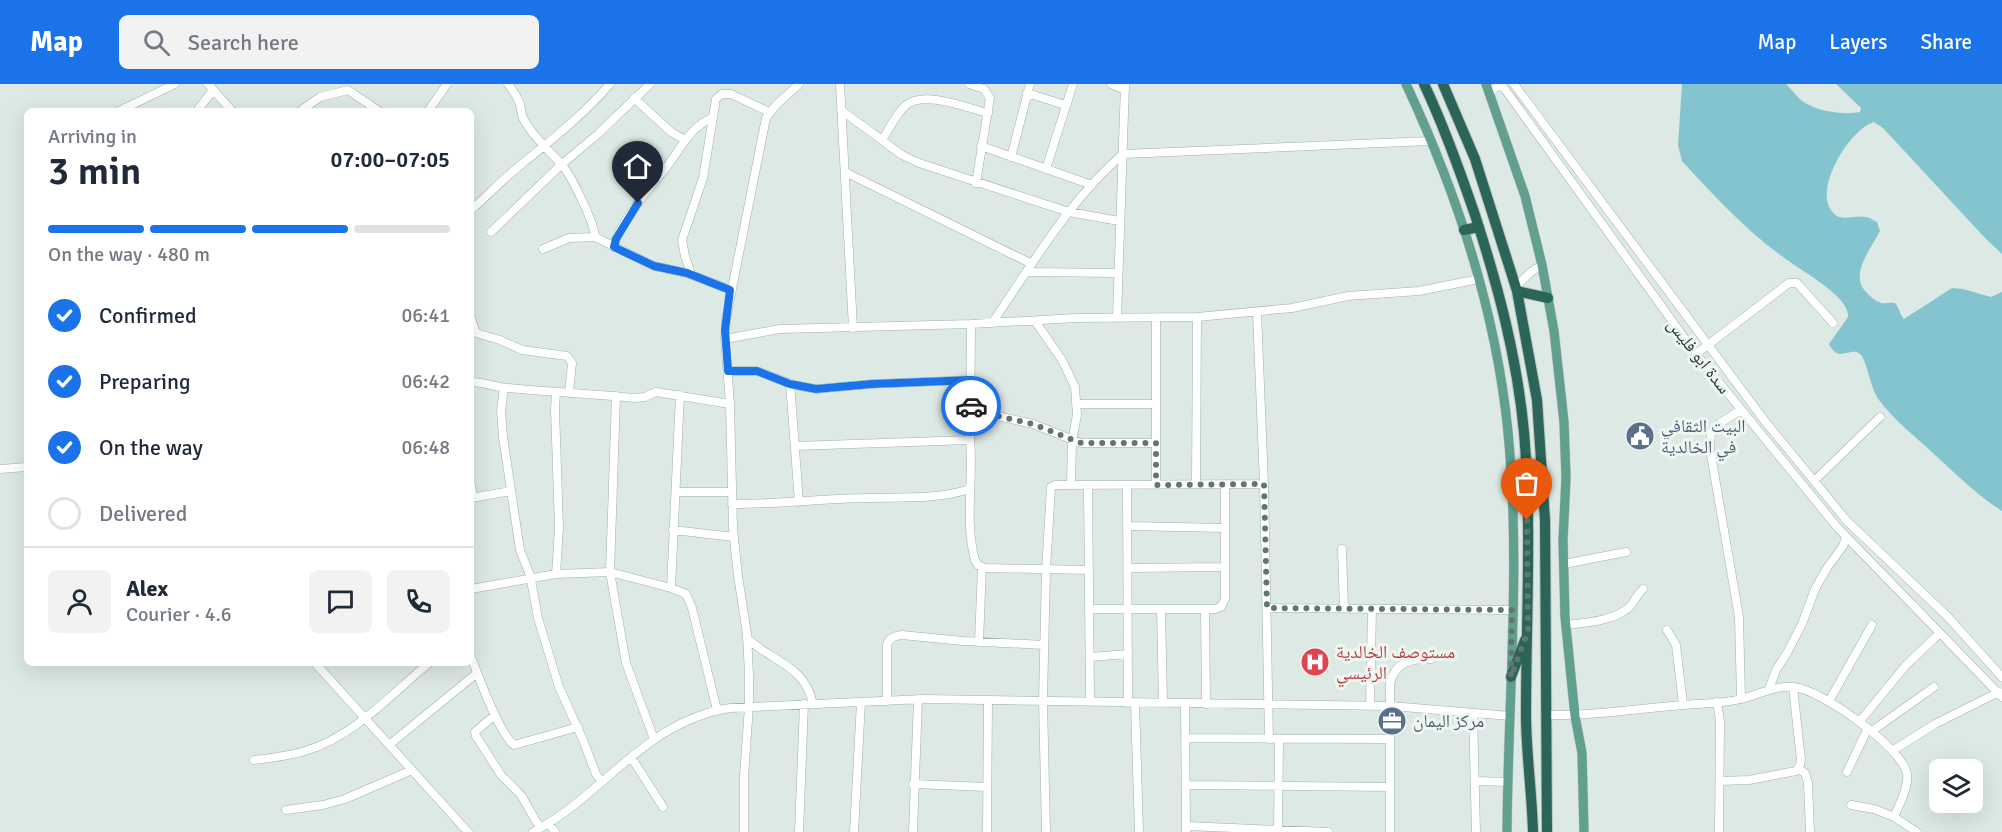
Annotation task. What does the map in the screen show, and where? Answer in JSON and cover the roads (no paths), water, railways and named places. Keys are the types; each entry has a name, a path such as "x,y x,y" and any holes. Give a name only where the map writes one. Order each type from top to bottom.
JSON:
{"highway":[{"path":"1424,84 1446,136 1479,227 1512,349 1524,432 1526,474 1528,631 1526,717 1533,832"},
{"path":"1443,84 1475,159 1516,289 1537,400 1545,532 1547,832"},
{"path":"1464,230 1479,227"},
{"path":"1516,289 1548,298"},
{"path":"1526,474 1543,475"},
{"path":"1511,677 1528,631"}],"main road":[{"path":"1406,84 1464,230 1479,279 1496,350 1508,432 1512,518 1512,610 1507,832"},
{"path":"1488,88 1525,196 1542,265 1554,332 1564,422 1566,625 1575,716 1582,753 1584,832"}],"street":[{"path":"125,108 175,84"},
{"path":"430,108 447,84"},
{"path":"508,84 519,103 522,116 545,147 562,164 588,213 595,230 595,237"},
{"path":"474,207 578,118 610,84"},
{"path":"490,232 650,84"},
{"path":"744,832 744,776 749,706 747,638 734,537 731,492 726,320 764,123 769,112 799,84"},
{"path":"840,84 853,328"},
{"path":"969,84 984,89 990,101 976,183"},
{"path":"1011,157 1030,84"},
{"path":"1046,169 1073,84"},
{"path":"1111,84 1125,87 1117,318"},
{"path":"1517,87 1528,84"},
{"name":"سدة ابو فليس","path":"1488,88 1499,85 1504,88 1696,354 1846,538 2000,694"},
{"path":"199,108 210,87 229,108"},
{"name":"سدة ابو فليس","path":"1517,87 1764,420 1814,481 1857,531 1948,617 2002,677"},
{"path":"304,108 320,97 348,90 375,108"},
{"path":"691,274 684,256 682,240 703,178 716,99 720,94 725,93 769,112"},
{"path":"1027,93 1065,105"},
{"path":"634,98 671,132 685,140"},
{"path":"882,140 903,108 918,99 929,99 988,113"},
{"path":"841,110 919,164 1069,212 1119,221"},
{"path":"614,247 616,239 638,203 685,140 705,121 712,118"},
{"path":"992,323 1069,212 1123,154 1430,141"},
{"path":"981,146 1092,185"},
{"path":"845,172 1032,264"},
{"path":"543,249 569,238 595,237 654,266 691,274 730,290"},
{"path":"1516,289 1531,272 1542,265"},
{"path":"1027,272 1118,273"},
{"path":"725,339 780,329 971,324 1076,318 1197,317 1301,307 1348,296 1419,291 1479,279"},
{"path":"1696,354 1788,283 1797,283 1833,323"},
{"path":"1257,312 1264,484 1269,739"},
{"path":"1196,484 1197,317"},
{"path":"1156,318 1156,485"},
{"path":"1035,321 1050,341 1075,387 1077,415 1072,441 1071,485"},
{"path":"971,324 970,440 972,463 969,520 976,563 982,567 1089,570"},
{"path":"474,327 476,333 522,350 567,356 572,363 569,393"},
{"path":"728,371 757,371 790,384 816,389 971,380"},
{"path":"474,382 504,388 556,393 645,397 656,392 730,404"},
{"path":"790,384 799,502"},
{"path":"504,388 501,411 503,437 520,550 531,578 538,618 559,687 601,781"},
{"path":"556,393 555,433 559,528 556,574"},
{"path":"671,588 680,395"},
{"path":"616,396 610,573 626,663 654,739"},
{"path":"1076,404 1156,404"},
{"path":"971,410 1033,424 1081,443 1156,443"},
{"path":"1741,410 1719,423 1711,432 1710,449 1739,617 1741,699"},
{"path":"1814,481 1880,417"},
{"path":"795,446 970,440"},
{"path":"0,469 24,467"},
{"path":"1089,609 1205,609 1218,608 1224,604 1225,484"},
{"path":"1046,832 1043,701 1050,490 1055,485 1264,484"},
{"path":"1088,485 1090,702"},
{"path":"1127,485 1128,654 1139,832"},
{"path":"732,504 866,497 923,498 970,489"},
{"path":"474,498 511,490"},
{"path":"676,492 731,492"},
{"path":"1127,526 1225,528"},
{"path":"673,530 734,537"},
{"path":"1769,689 1776,670 1802,624 1815,590 1846,538"},
{"path":"1342,549 1344,609"},
{"path":"1564,564 1626,552"},
{"path":"979,642 982,567"},
{"path":"1128,568 1225,567"},
{"path":"474,589 556,574 610,573 686,594 692,608 717,710"},
{"path":"1566,625 1590,622 1622,612 1631,606 1643,589"},
{"path":"1267,608 1512,610"},
{"path":"1161,609 1164,704"},
{"path":"1205,609 1206,704"},
{"path":"1370,706 1371,609"},
{"path":"1828,701 1872,625"},
{"path":"1667,630 1676,645 1683,704"},
{"path":"1860,721 1906,664 1941,633"},
{"path":"886,701 887,645 891,638 902,635 1044,645"},
{"path":"747,638 800,675 811,694 813,704"},
{"path":"1090,657 1128,654"},
{"path":"1390,832 1390,683 1394,673 1408,660 1431,658"},
{"path":"474,665 507,740 514,745 578,727"},
{"path":"318,666 468,832"},
{"path":"255,760 306,751 342,735 366,718 426,666"},
{"path":"389,745 477,673"},
{"path":"1545,715 1575,716 1717,702 1741,699 1769,689 1793,687 1806,689 1860,721 1892,751 1906,769 1908,776 1905,789 1894,817"},
{"path":"1720,781 1749,780 1798,769 1801,760 1793,687"},
{"path":"1847,772 1870,730 1934,687"},
{"path":"1892,751 1935,724 2000,694"},
{"path":"495,715 476,732 476,736 501,775 521,795 536,830 549,823 654,739 678,723 717,710 749,706 918,699 1390,706 1510,716"},
{"path":"913,832 913,784 918,699"},
{"path":"987,700 987,832"},
{"path":"854,832 861,702"},
{"path":"1717,702 1720,721 1719,832"},
{"path":"799,832 804,704"},
{"path":"1185,704 1186,829 1325,832"},
{"path":"1473,714 1476,832"},
{"path":"1186,738 1390,739"},
{"path":"1278,831 1279,739"},
{"path":"631,758 663,807"},
{"path":"1798,769 1807,776 1810,832"},
{"path":"286,810 323,805 345,799 412,770"},
{"path":"1475,781 1507,782"},
{"path":"913,784 987,787"},
{"path":"1186,785 1390,787"},
{"path":"1851,805 1874,809 1894,817 1917,832"},
{"path":"549,823 555,832"}],"water":[{"path":"1682,84 1786,84 1801,100 1813,107 1847,113 1860,112 1861,108 1836,84 2002,84 2002,254 1883,128 1874,122 1855,135 1837,160 1827,187 1827,200 1831,210 1838,217 1860,216 1877,222 1880,231 1863,262 1861,285 1877,301 1895,303 1904,319 1952,288 1991,297 2002,292 2002,511 1967,484 1885,408 1873,389 1865,362 1860,354 1853,352 1840,354 1833,350 1829,344 1848,317 1842,302 1826,287 1748,229 1682,161 1678,145"}],"place":[{"name":"البيت الثقافي في الخالدية","path":"1640,436"},
{"name":"مستوصف الخالدية الرئيسي","path":"1315,662"},
{"name":"مركز اليمان","path":"1392,721"}]}
